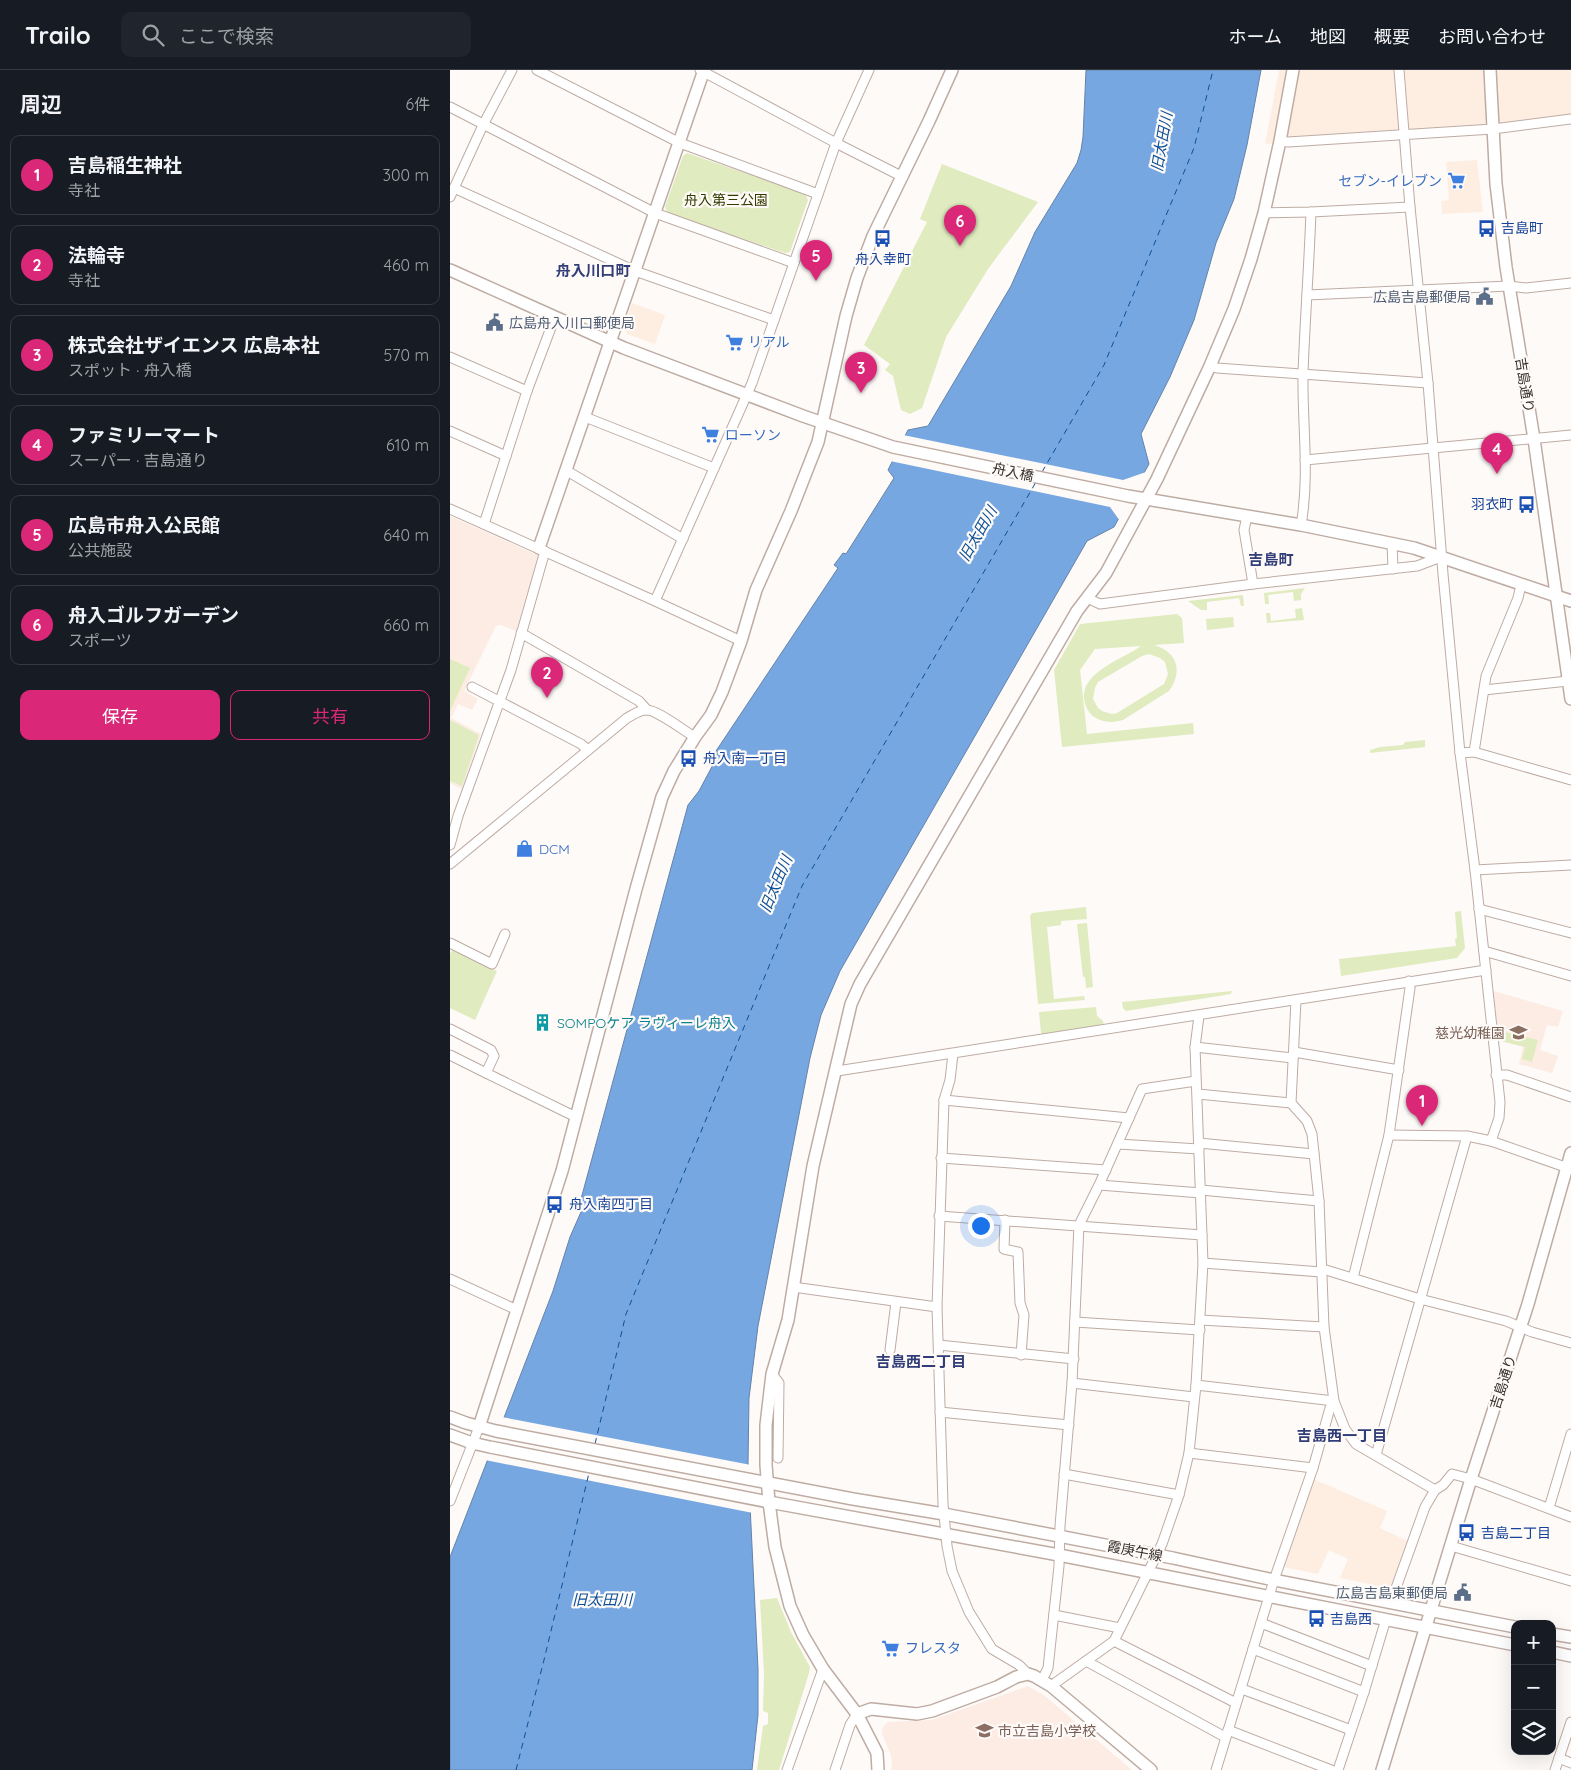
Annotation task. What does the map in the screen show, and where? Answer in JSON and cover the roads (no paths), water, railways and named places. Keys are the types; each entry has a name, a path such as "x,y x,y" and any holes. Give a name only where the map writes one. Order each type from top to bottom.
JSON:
{"street":[{"path":"450,197 483,125 512,70"},
{"path":"537,70 680,143 818,194"},
{"path":"450,1501 479,1428 562,1171 662,797 694,737 711,715 722,692 741,641 756,590 795,502 818,442 846,316 857,278 873,236 903,177 952,70"},
{"path":"878,1770 877,1753 857,1714 823,1669 803,1635 790,1606 775,1547 767,1483 766,1425 772,1374 788,1320 813,1166 851,1004 860,984 1076,611 1106,574 1146,499 1210,366 1251,259 1264,213 1293,70"},
{"path":"1399,70 1460,753 1475,870 1500,1102 1499,1118 1491,1141"},
{"name":"吉島通り","path":"1490,70 1496,184 1509,286 1534,439 1555,595 1568,648 1568,681 1571,699"},
{"path":"450,845 454,814 511,670 542,549 610,342 680,143 702,71 903,177"},
{"path":"655,600 747,394 836,143 867,71"},
{"path":"450,108 655,214 794,263"},
{"path":"1280,141 1492,129 1571,119"},
{"path":"454,188 635,271 774,320"},
{"path":"1264,213 1410,207"},
{"path":"1302,525 1305,460 1303,374 1311,212"},
{"name":"舟入橋","path":"450,270 610,342 822,423 893,447 1133,497 1302,525 1392,543 1441,557 1571,601"},
{"path":"1307,295 1509,286 1526,288 1571,283"},
{"path":"484,524 527,391 555,317"},
{"path":"450,357 527,391"},
{"path":"1210,366 1428,383"},
{"path":"585,417 714,468"},
{"path":"450,431 506,456"},
{"path":"1305,460 1571,435"},
{"path":"567,471 683,539"},
{"path":"450,508 655,600 741,641"},
{"path":"1247,516 1244,530 1253,584"},
{"path":"1392,543 1393,569"},
{"path":"1087,598 1100,604 1253,584 1417,566 1441,557"},
{"path":"1474,752 1489,667 1518,598 1521,584"},
{"path":"521,633 639,701 647,710 694,737"},
{"path":"1484,690 1568,681"},
{"path":"472,687 581,744 588,750"},
{"path":"450,864 627,718 647,710"},
{"path":"1460,753 1474,752 1571,780"},
{"path":"1475,870 1571,864"},
{"path":"1479,909 1571,933"},
{"path":"450,944 492,964 505,934"},
{"path":"1484,951 1571,976"},
{"path":"836,1071 1486,970"},
{"path":"1353,1278 1389,1135 1410,988 1409,981"},
{"path":"1296,1000 1292,1103 1307,1121 1312,1134 1318,1201 1324,1327 1334,1401 1344,1429 1356,1444 1435,1490"},
{"path":"1046,1683 1086,1661 1114,1641 1162,1544 1179,1495 1189,1453 1196,1385 1203,1264 1195,1047 1198,1016"},
{"path":"450,1029 492,1050 494,1056 486,1073"},
{"path":"1195,1047 1294,1055 1398,1070"},
{"path":"953,1054 950,1080 944,1100 937,1308 945,1534 952,1571 969,1612 992,1649 1019,1665 1028,1674 1046,1683 1151,1770"},
{"path":"450,1055 576,1117"},
{"path":"1496,1075 1507,1075 1571,1097"},
{"path":"1046,1683 1054,1615 1074,1359 1079,1225 1099,1186 1142,1089 1196,1081"},
{"path":"1198,1094 1292,1103"},
{"path":"944,1100 1129,1118"},
{"path":"1389,1135 1467,1136 1491,1141 1569,1168"},
{"path":"1376,1455 1467,1136"},
{"path":"1118,1144 1199,1146 1314,1154"},
{"name":"吉島通り","path":"1382,1770 1471,1479 1521,1326 1569,1168 1571,1153"},
{"path":"941,1158 1106,1170"},
{"path":"1099,1186 1201,1191 1318,1201"},
{"path":"940,1216 1079,1225 1202,1236"},
{"path":"1005,1220 1004,1249 1018,1252 1020,1303 1024,1315 1021,1355"},
{"path":"1203,1264 1321,1272 1326,1270 1420,1299 1521,1326 1532,1332 1571,1343"},
{"path":"450,1279 517,1310"},
{"path":"794,1287 937,1308"},
{"path":"890,1350 896,1302"},
{"path":"1200,1320 1324,1327"},
{"path":"1075,1322 1200,1330"},
{"path":"939,1345 1074,1359"},
{"path":"772,1374 779,1383 778,1458"},
{"path":"1072,1383 1194,1398"},
{"path":"1196,1385 1334,1401"},
{"path":"1216,1770 1274,1580 1313,1468 1330,1408 1334,1401"},
{"path":"940,1412 1069,1425"},
{"path":"450,1416 479,1428"},
{"name":"霞庚午線","path":"479,1428 853,1500 944,1514 1511,1626"},
{"path":"1549,1508 1571,1434"},
{"path":"450,1435 490,1447 769,1502 1059,1555 1511,1644"},
{"path":"1189,1453 1313,1468"},
{"path":"1064,1474 1179,1495"},
{"path":"1391,1602 1425,1507 1435,1490 1443,1486 1452,1474 1471,1479 1571,1517"},
{"path":"1451,1546 1571,1581"},
{"path":"1054,1615 1120,1628"},
{"path":"1338,1770 1386,1619"},
{"path":"1261,1623 1372,1666"},
{"path":"1556,1635 1571,1637"},
{"path":"1114,1641 1236,1703"},
{"path":"1254,1649 1364,1692"},
{"path":"1556,1653 1571,1656"},
{"path":"1086,1661 1226,1734 1332,1770"},
{"path":"787,1770 823,1669"},
{"path":"835,1770 850,1725 857,1714 871,1709 917,1714 932,1711 997,1687 1016,1677 1028,1674"},
{"path":"1242,1689 1351,1730"},
{"path":"1555,1770 1571,1722"},
{"path":"1558,1758 1571,1763"}],"water":[{"name":"旧太田川","path":"1086,70 1261,70 1247,145 1234,199 1216,243 1194,320 1170,377 1141,434 1149,464 1114,527 1087,541 840,971 821,1015 810,1058 758,1326 749,1398 748,1464 758,1669 758,1715 752,1770 450,1770 450,1557 553,1291 570,1237 581,1212 578,1210 688,805 699,791 716,759 712,757 838,568 834,565 843,553 846,554 894,478 888,470 908,430 928,426 1011,286 1035,232 1077,163 1083,137"}],"place":[{"name":"セブン-イレブン","path":"1456,181"},
{"name":"吉島町","path":"1487,228"},
{"name":"舟入幸町","path":"883,239"},
{"name":"舟入ゴルフガーデン","path":"960,246"},
{"name":"広島市舟入公民館","path":"816,281"},
{"name":"広島吉島郵便局","path":"1485,297"},
{"name":"広島舟入川口郵便局","path":"495,323"},
{"name":"リアル","path":"734,342"},
{"name":"株式会社ザイエンス 広島本社","path":"861,393"},
{"name":"ローソン","path":"711,435"},
{"name":"ファミリーマート","path":"1497,474"},
{"name":"羽衣町","path":"1527,504"},
{"name":"法輪寺","path":"547,698"},
{"name":"舟入南一丁目","path":"689,758"},
{"name":"DCM","path":"525,849"},
{"name":"SOMPOケア ラヴィーレ舟入","path":"543,1023"},
{"name":"慈光幼稚園","path":"1519,1033"},
{"name":"吉島稲生神社","path":"1422,1126"},
{"name":"舟入南四丁目","path":"555,1204"},
{"name":"吉島二丁目","path":"1467,1533"},
{"name":"広島吉島東郵便局","path":"1462,1593"},
{"name":"吉島西","path":"1316,1619"},
{"name":"フレスタ","path":"891,1648"},
{"name":"市立吉島小学校","path":"984,1731"}],"district":[{"name":"舟入川口町","path":"593,271"},
{"name":"吉島町","path":"1271,560"},
{"name":"吉島西二丁目","path":"921,1362"},
{"name":"吉島西一丁目","path":"1342,1436"}],"park label":[{"name":"舟入第三公園","path":"726,200"}]}
